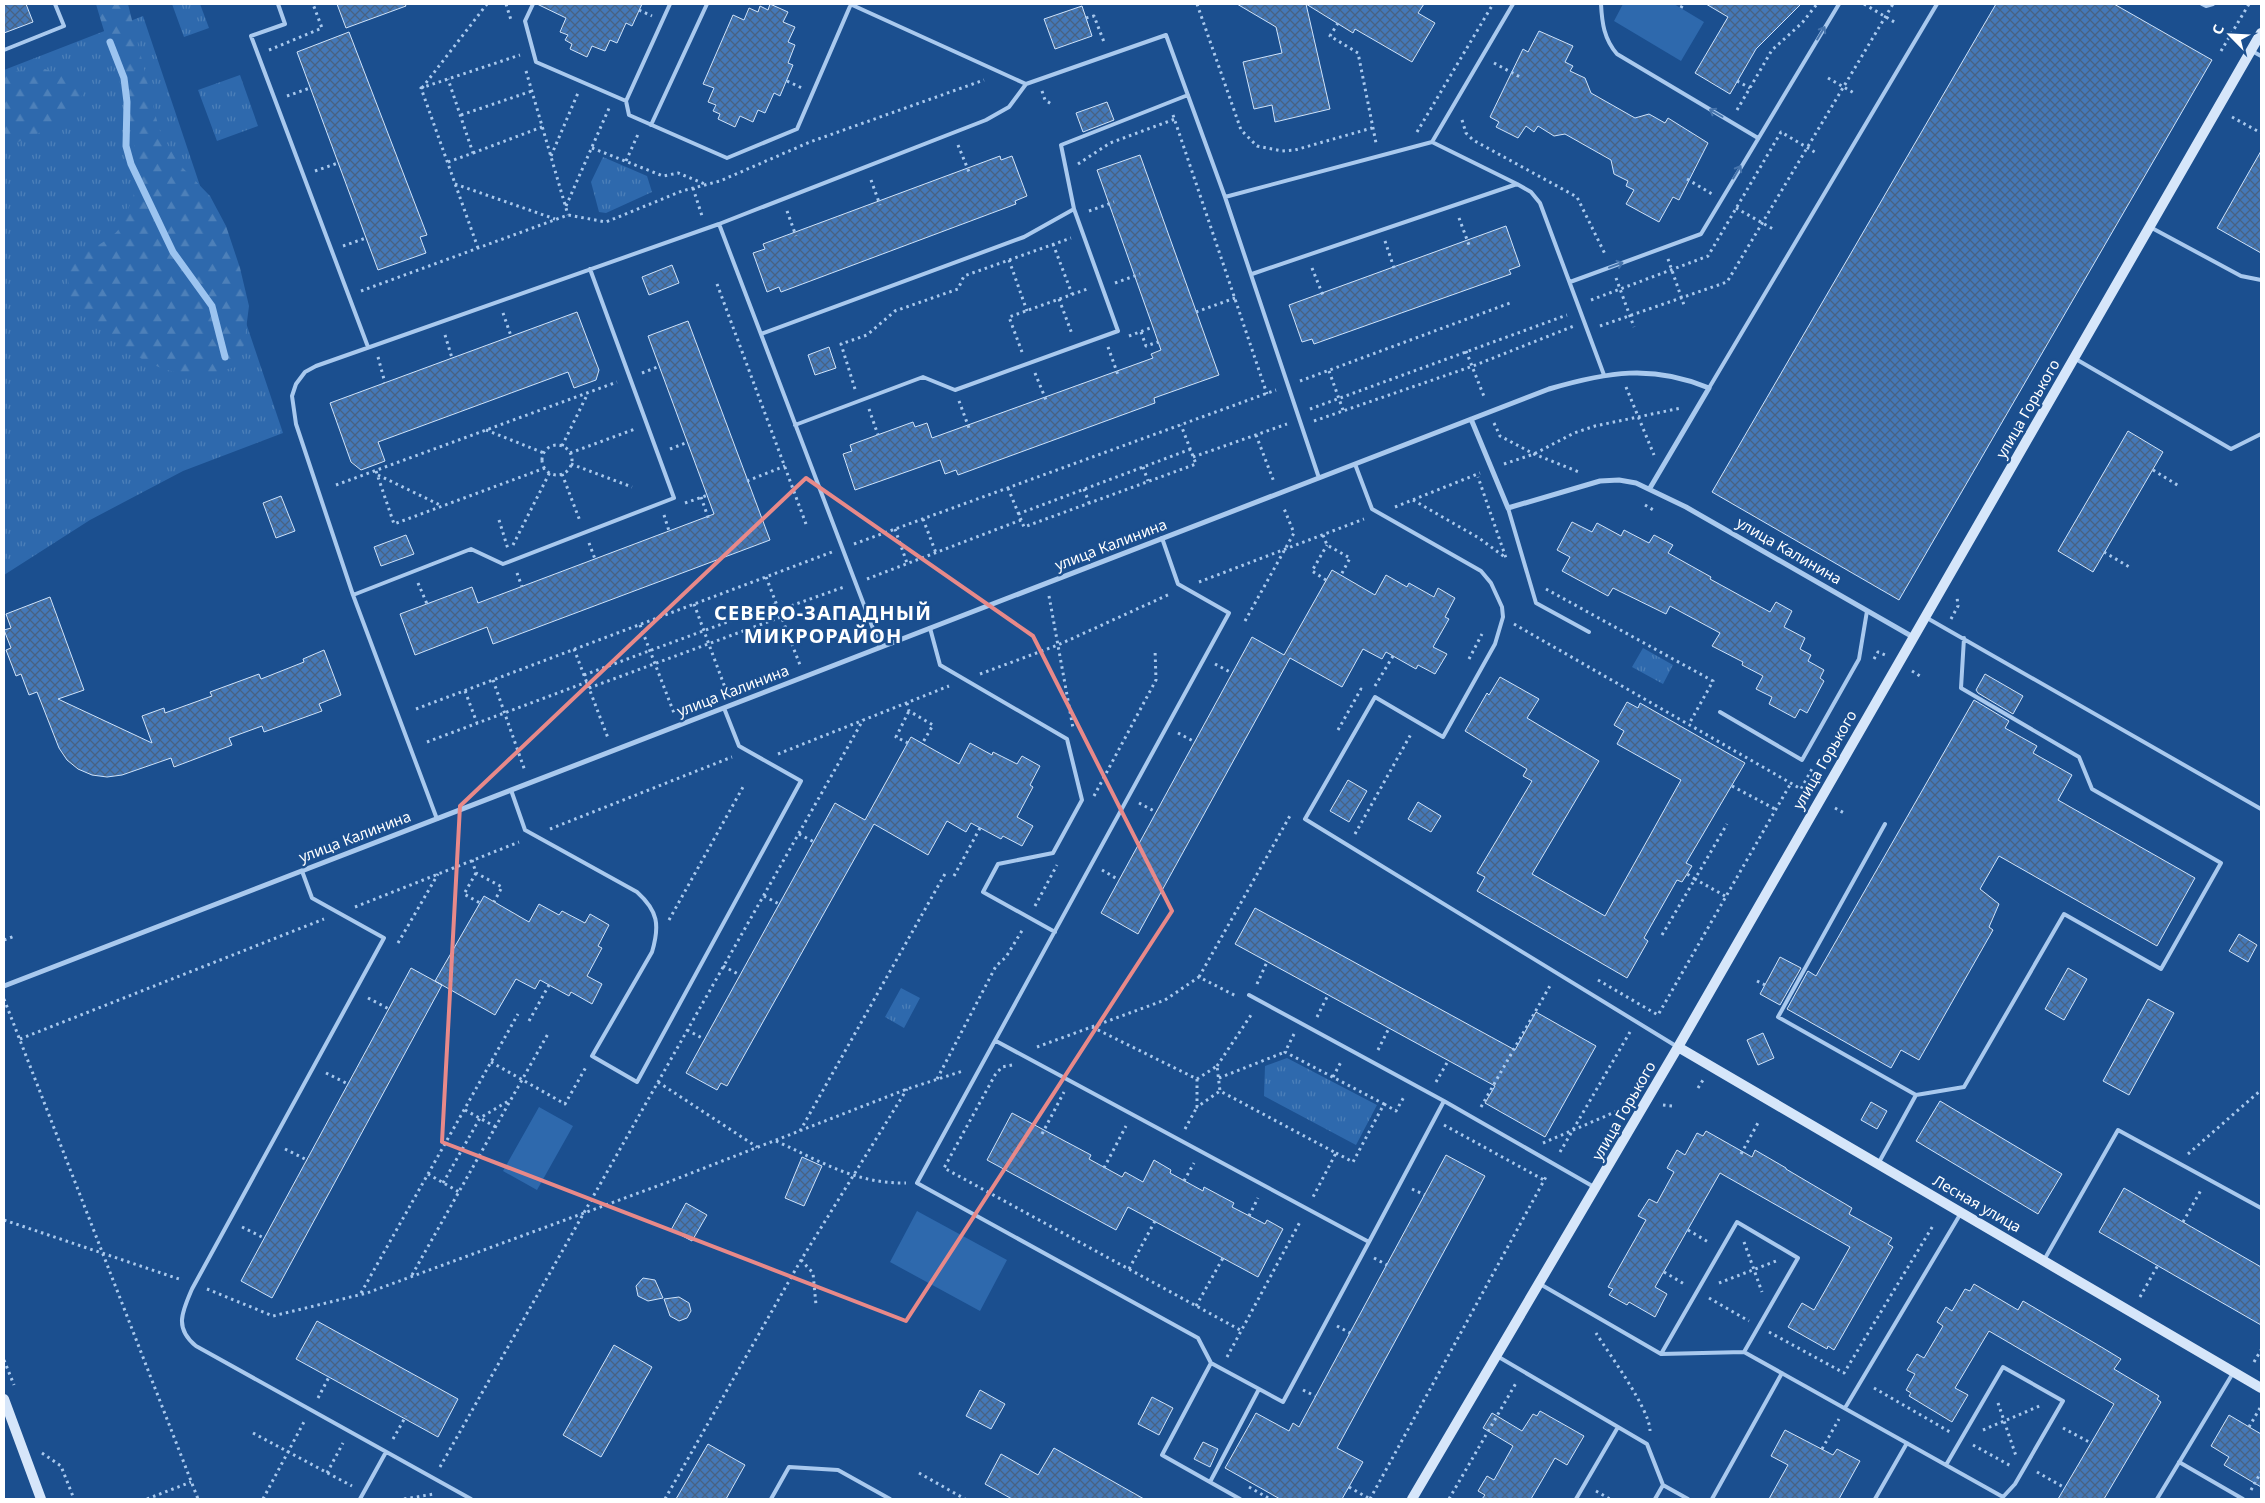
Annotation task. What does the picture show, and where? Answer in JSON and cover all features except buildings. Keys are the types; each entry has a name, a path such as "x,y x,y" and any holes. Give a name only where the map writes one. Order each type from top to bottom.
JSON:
{"street":[{"name":"улица Горького","path":"1412,1499 1645,1104 2261,33"},
{"name":"улица Калинина","path":"4,986 1549,389 1604,374 1653,372 1678,376 1709,388"},
{"path":"1650,488 1709,388"},
{"path":"1471,419 1508,508"},
{"name":"улица Калинина","path":"1508,508 1600,480 1619,480 1650,488 1914,637"},
{"name":"Лесная улица","path":"1678,1047 2261,1388"},
{"path":"4,1399 41,1499"}],"lane":[{"path":"4,50 64,26 55,4"},
{"path":"278,4 285,24 251,36 368,347"},
{"path":"533,4 525,21 536,62 626,101"},
{"path":"670,4 626,101 629,115 727,158 797,129 851,4 1026,84"},
{"path":"651,124 707,4"},
{"path":"1432,142 1513,4"},
{"path":"1601,4 1604,32 1608,44 1617,54 1758,138"},
{"path":"1570,282 1701,234 1839,4"},
{"path":"1709,388 1937,4"},
{"path":"2202,4 2206,6 2213,4"},
{"path":"437,818 353,595 296,424 292,396 296,384 305,372 368,347 718,224 953,133 1000,113 1009,107 1026,84 1166,35 1252,274 1320,478"},
{"path":"2251,50 2261,56"},
{"path":"795,425 923,377 955,390 1118,331 1076,216 1061,145 1188,95"},
{"path":"1225,197 1432,142 1517,184 1530,192 1540,203 1604,374"},
{"path":"1252,274 1517,184"},
{"path":"761,334 1024,237 1074,209"},
{"path":"718,224 880,647"},
{"path":"2150,227 2241,276 2261,280"},
{"path":"353,595 471,549 503,564 674,498 590,269"},
{"path":"2074,358 2231,449 2261,434"},
{"path":"1356,464 1372,509 1481,571 1492,584 1502,607 1503,617 1495,644 1443,737 1374,697 1305,819 1678,1047"},
{"path":"1508,508 1536,603 1589,632"},
{"path":"1162,538 1178,584 1229,613 917,1183 1198,1338 1211,1363 1283,1402 1444,1101"},
{"path":"1720,712 1802,760 1859,659 1867,611"},
{"path":"1926,616 2261,809"},
{"path":"930,628 940,665 1067,739 1082,800 1053,853 998,864 983,892 1055,932"},
{"path":"1884,824 1778,1017 1916,1095 1964,1087 2064,914 2161,969 2221,863 2092,789 2079,757 1961,688 1964,638"},
{"path":"511,790 525,830 637,892 650,903 656,917 658,934 652,952 592,1056 637,1082 801,781 739,746 724,708"},
{"path":"302,871 312,898 384,938 194,1284 182,1318 181,1328 186,1338 196,1346 471,1499"},
{"path":"1250,995 1430,1093 1595,1188"},
{"path":"996,1040 1369,1242"},
{"path":"1878,1164 1916,1095"},
{"path":"2044,1260 2118,1130 2261,1208"},
{"path":"1845,1408 1962,1212"},
{"path":"1661,1354 1737,1222 1798,1258 1744,1352"},
{"path":"1539,1284 1661,1354 1744,1352 2003,1498 2022,1473 2063,1401 2003,1367 1946,1465"},
{"path":"1497,1356 1647,1444 1663,1485 1688,1499"},
{"path":"1211,1363 1162,1455 1240,1499"},
{"path":"2157,1499 2234,1372"},
{"path":"1712,1499 1782,1373"},
{"path":"1210,1482 1259,1390"},
{"path":"1576,1499 1618,1426"},
{"path":"1875,1499 1907,1443"},
{"path":"360,1499 386,1452"},
{"path":"2179,1462 2243,1499"},
{"path":"771,1499 790,1467 838,1470 890,1499"},
{"path":"1655,1499 1663,1485"}],"path":[{"path":"272,57 269,49 322,28 314,4"},
{"path":"421,88 487,4"},
{"path":"506,4 514,29"},
{"path":"1197,4 1241,130 1257,146 1282,151 1295,150 1372,128"},
{"path":"1408,135 1416,133 1493,4"},
{"path":"1681,8 1683,4"},
{"path":"1730,122 1772,50 1802,22 1817,4"},
{"path":"1864,4 1896,23"},
{"path":"1588,330 1727,282 1892,4"},
{"path":"2222,51 2249,4"},
{"path":"1086,18 1094,16 1104,42"},
{"path":"1338,23 1330,36 1358,53 1376,144"},
{"path":"1095,45 1112,38"},
{"path":"518,46 568,215"},
{"path":"421,88 521,54"},
{"path":"1491,61 1520,77"},
{"path":"349,295 568,215 606,222 693,188 720,181 810,142 1003,74"},
{"path":"1828,78 1854,93"},
{"path":"448,79 473,153"},
{"path":"1737,81 1750,88"},
{"path":"551,156 582,82"},
{"path":"286,97 310,88"},
{"path":"421,88 478,248"},
{"path":"284,89 290,106"},
{"path":"461,115 532,91"},
{"path":"566,206 614,96"},
{"path":"1169,102 1267,394"},
{"path":"1462,112 1462,123 1466,133 1473,140 1577,197 1612,266 1634,326"},
{"path":"2232,117 2261,133"},
{"path":"1067,172 1110,143 1174,119"},
{"path":"626,161 644,121"},
{"path":"448,162 542,128"},
{"path":"953,133 969,172"},
{"path":"1366,146 1384,142"},
{"path":"592,148 663,176 678,173 707,185"},
{"path":"311,162 317,179"},
{"path":"314,171 338,163"},
{"path":"866,167 880,205"},
{"path":"456,184 556,219"},
{"path":"693,188 706,228"},
{"path":"783,199 796,236"},
{"path":"1076,216 1114,202"},
{"path":"1454,205 1469,245"},
{"path":"1381,230 1395,271"},
{"path":"859,401 841,344 867,335 894,311 958,289 964,276 1083,234"},
{"path":"339,238 346,256"},
{"path":"342,246 366,238"},
{"path":"1053,244 1072,294"},
{"path":"1665,247 1685,308"},
{"path":"1308,255 1324,298"},
{"path":"1009,260 1027,311"},
{"path":"1026,364 1009,317 1072,294 1140,274"},
{"path":"356,282 359,292"},
{"path":"717,284 806,524"},
{"path":"1196,312 1234,298"},
{"path":"1059,299 1076,346"},
{"path":"416,709 842,548 1267,394 1510,303"},
{"path":"1298,414 1580,310"},
{"path":"502,312 511,336"},
{"path":"1302,426 1343,410 1473,366 1585,322"},
{"path":"1118,331 1127,337 1153,327"},
{"path":"1141,332 1146,346 1158,342"},
{"path":"444,333 452,358"},
{"path":"1103,336 1118,375"},
{"path":"1466,351 1500,436 1534,454 1600,480"},
{"path":"378,357 385,383"},
{"path":"1032,363 1046,400"},
{"path":"336,485 376,473 660,366"},
{"path":"1329,371 1343,410"},
{"path":"1620,373 1639,416 1660,472"},
{"path":"955,390 969,428"},
{"path":"562,446 588,393"},
{"path":"865,399 878,435"},
{"path":"764,760 965,679 1058,645 1184,588 1380,514 1492,468 1534,454 1574,433 1639,416 1700,405"},
{"path":"1194,457 1300,419"},
{"path":"570,453 647,424"},
{"path":"1008,488 1024,527 1196,464 1181,425"},
{"path":"486,430 544,453"},
{"path":"1245,621 1294,533 1256,435"},
{"path":"658,454 688,442"},
{"path":"550,446 562,446 570,453 571,464 562,474 550,472 542,462 544,453 550,446"},
{"path":"1018,514 1191,449"},
{"path":"571,464 632,487"},
{"path":"747,481 785,466"},
{"path":"1143,467 1148,481"},
{"path":"376,473 394,524 545,468"},
{"path":"2152,470 2179,486"},
{"path":"499,520 510,552 550,472"},
{"path":"376,473 442,506"},
{"path":"562,474 595,559"},
{"path":"1413,500 1479,538 1506,558 1477,474"},
{"path":"1084,489 1089,503"},
{"path":"674,498 685,504 708,495"},
{"path":"701,498 709,520"},
{"path":"1639,502 1655,511"},
{"path":"923,519 936,552"},
{"path":"779,610 856,583 1021,520"},
{"path":"895,529 907,563"},
{"path":"1323,535 1327,545 1350,558 1341,576"},
{"path":"1326,580 1312,571 1327,545"},
{"path":"2104,552 2131,568"},
{"path":"414,571 427,604"},
{"path":"766,577 804,676"},
{"path":"1529,578 1713,681 1689,724"},
{"path":"1047,583 1074,727 1067,739"},
{"path":"1946,628 1958,606 1957,592"},
{"path":"694,604 731,705"},
{"path":"584,675 776,604"},
{"path":"589,688 781,617"},
{"path":"640,625 679,725"},
{"path":"1466,663 1484,631"},
{"path":"574,649 612,751"},
{"path":"1336,734 1361,689 1370,694 1392,656"},
{"path":"1204,658 1232,673"},
{"path":"493,680 529,783"},
{"path":"427,742 586,682"},
{"path":"465,691 477,723"},
{"path":"906,703 909,711 933,725 922,744"},
{"path":"908,743 896,736 909,711"},
{"path":"434,1478 863,720"},
{"path":"1362,839 1354,834 1418,722"},
{"path":"1167,727 1194,742"},
{"path":"20,1039 748,750"},
{"path":"1593,977 1658,1015 1791,783"},
{"path":"1732,786 1775,809"},
{"path":"666,926 743,787"},
{"path":"1129,798 1156,812"},
{"path":"1020,1054 1164,1000 1199,977 1292,812"},
{"path":"1662,935 1727,824"},
{"path":"954,876 980,828"},
{"path":"799,834 814,842"},
{"path":"472,860 476,873 502,887 494,902"},
{"path":"1092,864 1119,880"},
{"path":"799,1131 946,872"},
{"path":"476,873 464,894 480,903"},
{"path":"397,945 438,874"},
{"path":"1687,874 1725,896"},
{"path":"764,896 779,904"},
{"path":"4,940 15,936"},
{"path":"1199,977 1237,997 1250,995 1267,962"},
{"path":"723,966 740,975"},
{"path":"1474,1118 1557,973"},
{"path":"1757,981 1765,985"},
{"path":"530,1021 549,985"},
{"path":"363,1007 372,991"},
{"path":"1311,1028 1328,995"},
{"path":"368,998 389,1009"},
{"path":"4,999 198,1499"},
{"path":"1217,1066 1260,1001"},
{"path":"1349,1487 1370,1499 1544,1180 1644,1008"},
{"path":"361,1294 518,1014"},
{"path":"1218,1078 1285,1052 1300,1023"},
{"path":"1372,1061 1389,1028"},
{"path":"687,1030 704,1039"},
{"path":"412,1276 549,1032"},
{"path":"1333,1077 1348,1048"},
{"path":"1285,1052 1396,1111 1411,1083"},
{"path":"492,1062 565,1104 592,1056"},
{"path":"1430,1093 1448,1061"},
{"path":"4,1220 194,1284 273,1316 361,1294 412,1276 775,1141 907,1089 983,1064"},
{"path":"322,1082 331,1065"},
{"path":"1016,1067 1011,1065 1002,1067 995,1074 944,1168 1242,1331"},
{"path":"326,1073 348,1084"},
{"path":"1197,1079 1197,1107"},
{"path":"658,1082 758,1147"},
{"path":"1057,1087 1072,1096"},
{"path":"665,1499 801,1260 907,1089"},
{"path":"2178,1163 2261,1090"},
{"path":"1042,1134 1064,1092"},
{"path":"1179,1140 1197,1107 1220,1092"},
{"path":"443,1183 480,1118 511,1100"},
{"path":"1336,1153 1353,1162 1384,1104"},
{"path":"1540,1144 1571,1133 1619,1110 1645,1104 1673,1106"},
{"path":"465,1110 496,1127"},
{"path":"1434,1119 1544,1180"},
{"path":"1119,1121 1135,1130"},
{"path":"1741,1154 1759,1121"},
{"path":"1104,1168 1127,1126"},
{"path":"280,1158 289,1140"},
{"path":"775,1141 853,1177 881,1184 917,1183"},
{"path":"285,1149 307,1160"},
{"path":"1186,1158 1202,1166"},
{"path":"1184,1181 1194,1162"},
{"path":"428,1174 459,1192"},
{"path":"2183,1222 2207,1179"},
{"path":"1251,1193 1267,1202"},
{"path":"1249,1216 1259,1198"},
{"path":"1292,1216 1309,1225"},
{"path":"238,1234 247,1218"},
{"path":"1129,1269 1155,1222"},
{"path":"1737,1222 1769,1309"},
{"path":"1664,1272 1844,1373 1934,1224"},
{"path":"242,1227 264,1238"},
{"path":"1688,1230 1721,1250"},
{"path":"1697,1291 1793,1255"},
{"path":"1196,1306 1223,1258"},
{"path":"801,1260 813,1273 816,1305"},
{"path":"2140,1297 2158,1265"},
{"path":"204,1296 212,1282"},
{"path":"1595,1331 1649,1421 1650,1430 1647,1444"},
{"path":"2254,1362 2261,1350"},
{"path":"1449,1499 1523,1371"},
{"path":"318,1398 330,1375"},
{"path":"1878,1380 1873,1388 2022,1473"},
{"path":"1992,1386 2022,1473"},
{"path":"310,1393 326,1402"},
{"path":"1962,1438 2058,1398"},
{"path":"1822,1449 1845,1408"},
{"path":"2250,1427 2260,1408"},
{"path":"263,1499 310,1410"},
{"path":"393,1439 406,1416"},
{"path":"2052,1421 2091,1443"},
{"path":"327,1473 349,1432"},
{"path":"253,1433 363,1493"},
{"path":"385,1434 401,1443"},
{"path":"433,1461 441,1465"},
{"path":"62,1466 74,1499"},
{"path":"2026,1466 2065,1488"},
{"path":"2250,1492 2261,1472"},
{"path":"919,1473 964,1499"},
{"path":"146,1499 191,1482"},
{"path":"404,1499 433,1494 438,1496"}],"highlighted area":[{"path":"806,478 1033,636 1172,911 906,1321 442,1142 460,806"}],"green space":[{"path":"96,4 128,4 159,129 178,163 210,196 226,226 240,268 249,306 244,345 232,368 194,375 159,367 127,350 112,339 71,302 69,275 72,267 77,260 114,235 119,229 133,197 136,178 135,154 125,101"},
{"path":"172,4 200,4 209,28 184,37"},
{"path":"1623,4 1674,4 1704,22 1681,61 1614,21"},
{"path":"143,16 283,433 183,471 90,520 4,575 4,70"},
{"path":"45,69 74,80 84,90 77,108 60,124 4,148 4,77 17,71"},
{"path":"240,75 258,126 217,141 198,90"},
{"path":"603,157 647,176 652,192 606,213 599,212 591,182"},
{"path":"1643,648 1673,665 1663,684 1632,667"},
{"path":"901,988 920,998 904,1028 885,1017"},
{"path":"1287,1058 1377,1105 1356,1145 1264,1096 1265,1066"},
{"path":"539,1107 573,1126 537,1190 503,1171"},
{"path":"917,1211 1007,1260 980,1311 890,1262"}],"waterway":[{"path":"110,42 124,78 127,102 126,146 131,164 173,252 212,306 225,357"}],"district":[{"name":"СЕВЕРО-ЗАПАДНЫЙ МИКРОРАЙОН","path":"823,624"}]}
